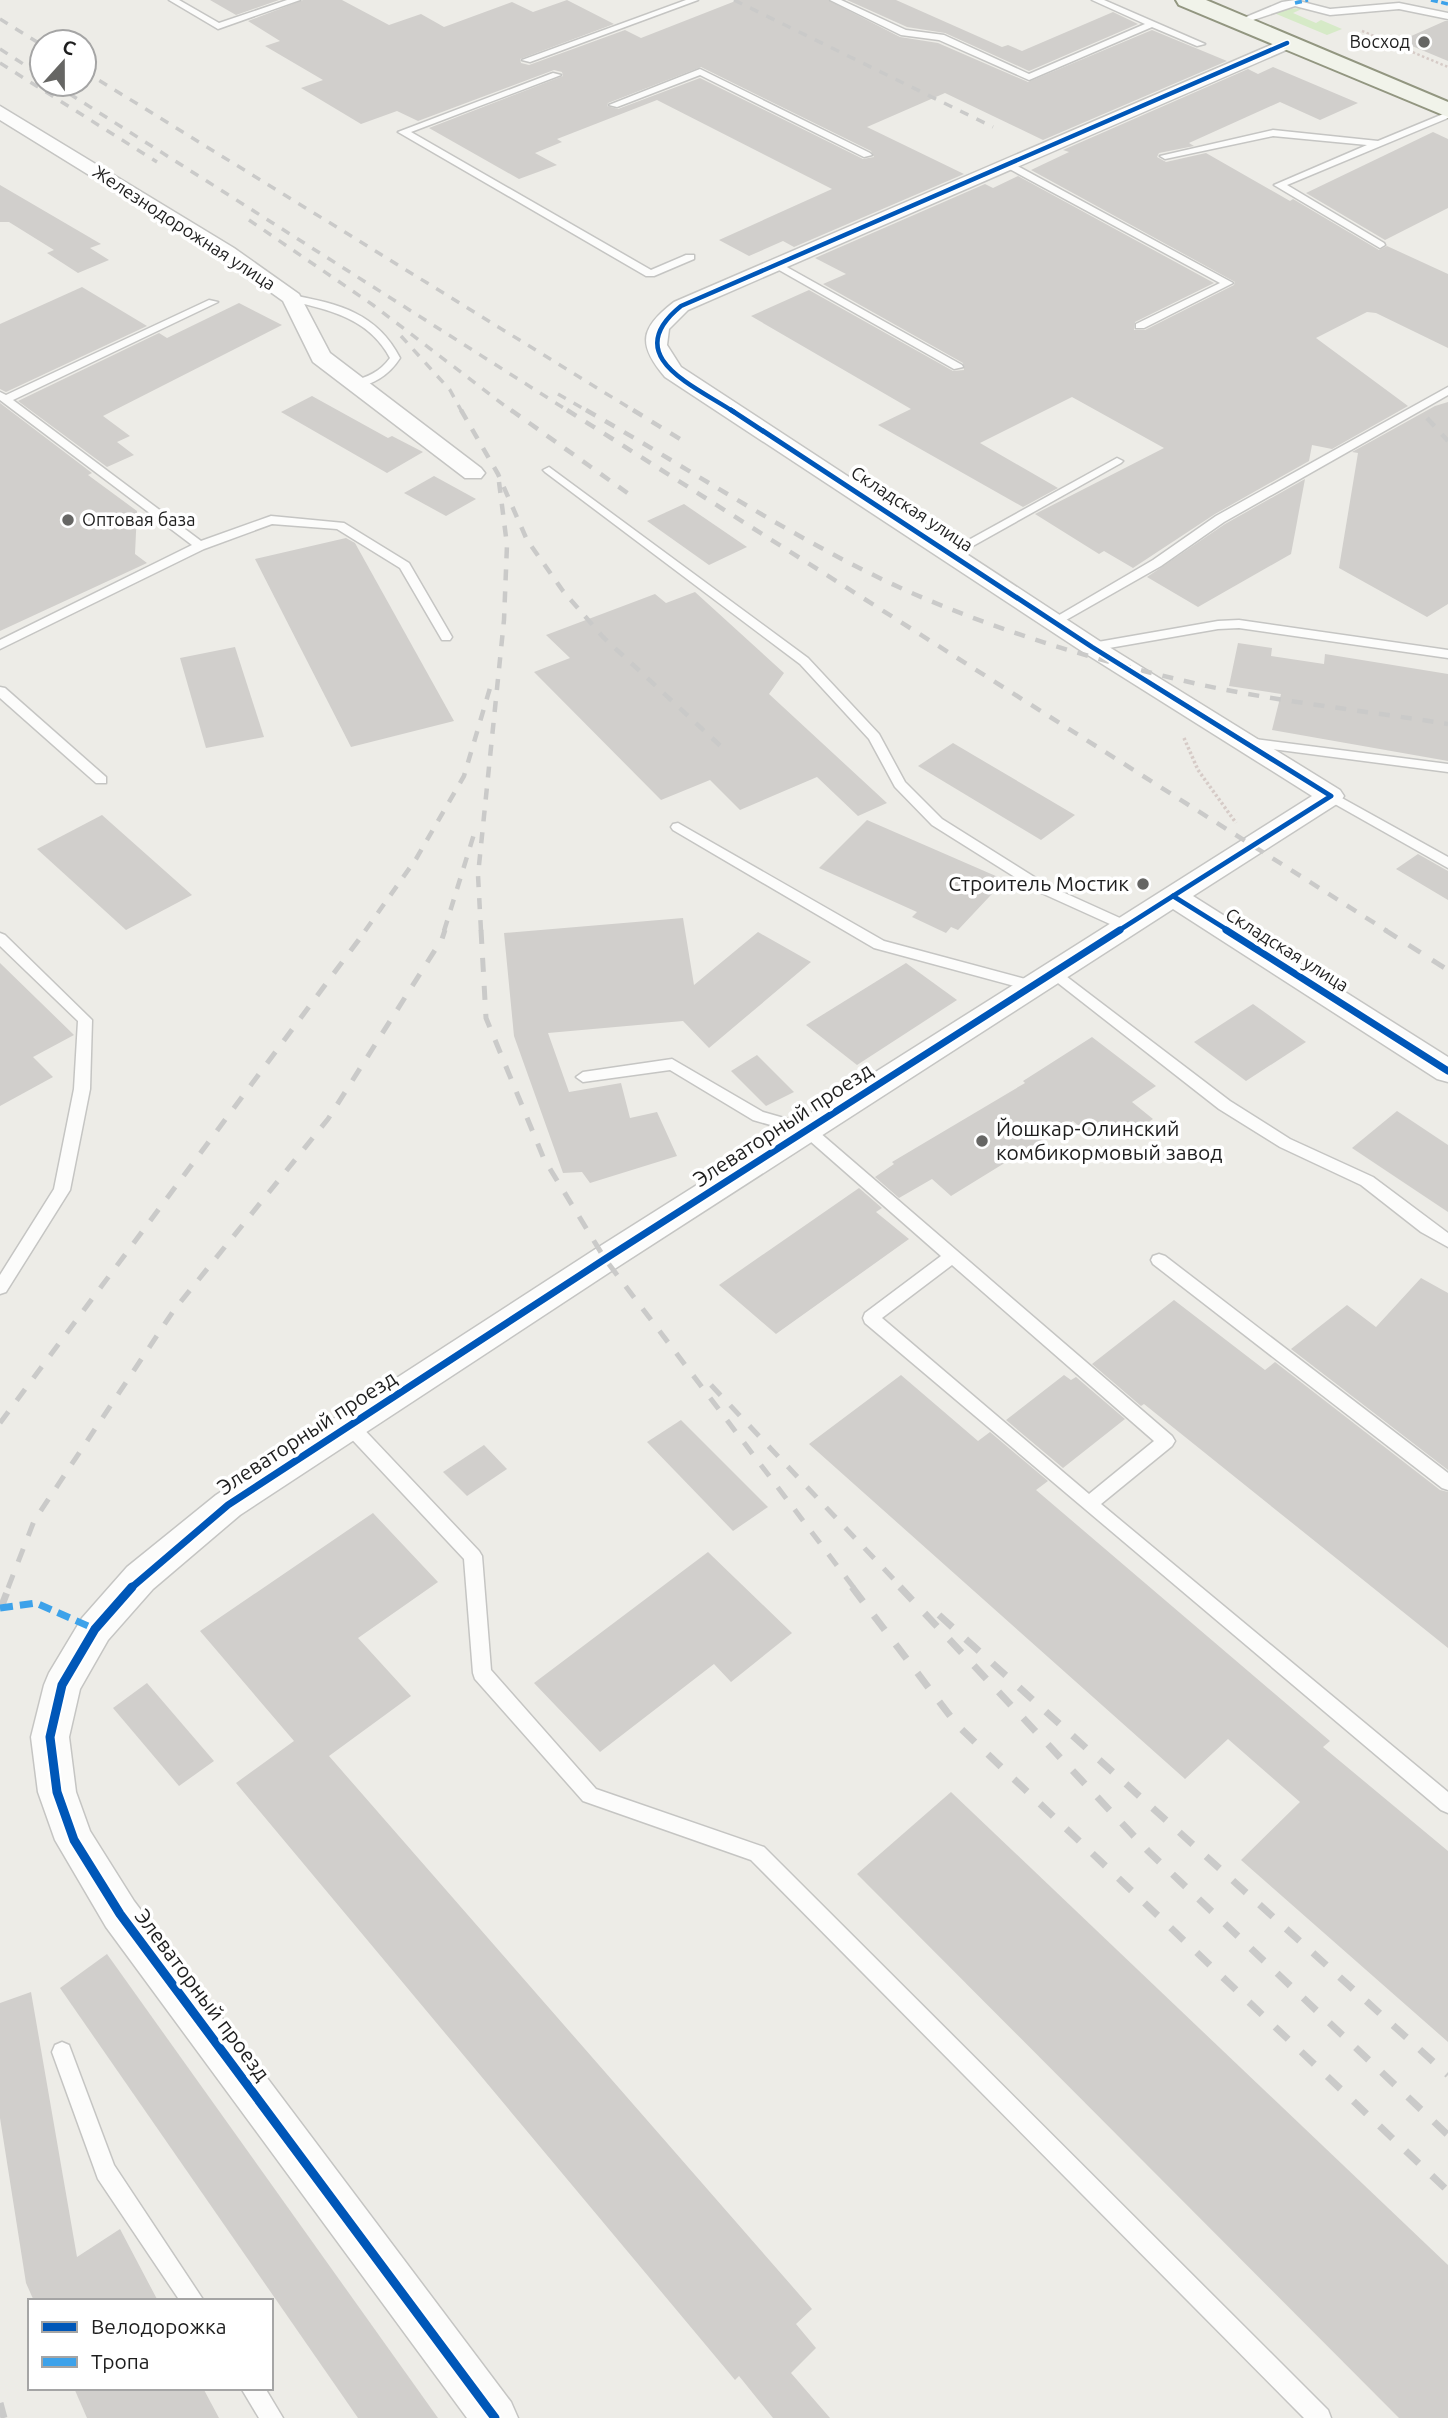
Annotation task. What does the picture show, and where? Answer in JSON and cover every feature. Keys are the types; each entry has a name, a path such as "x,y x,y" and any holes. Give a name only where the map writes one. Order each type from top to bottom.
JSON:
{"main road":[{"path":"1186,0 1448,112"}],"street":[{"name":"Складская улица","path":"1287,43 681,306 664,318 656,330 656,347 660,359 673,372 1092,647 1331,796"},
{"name":"Железнодорожная улица","path":"0,112 227,252 292,299 321,357 473,472"},
{"path":"1173,896 1331,796"},
{"name":"Складская улица","path":"1173,896 1448,1071"},
{"name":"Элеваторный проезд","path":"495,2418 120,1914 74,1840 57,1792 50,1737 62,1685 95,1629 140,1578 228,1506 1173,896"}],"lane":[{"path":"173,0 218,26 296,0"},
{"path":"527,60 694,0"},
{"path":"834,0 904,33 941,37 1029,77 1152,24"},
{"path":"1096,0 1200,44"},
{"path":"1238,22 1285,4 1296,3 1330,12 1399,6 1448,16"},
{"path":"614,105 700,72 867,155"},
{"path":"556,75 402,132 650,274 690,257"},
{"path":"1380,245 1279,186 1448,112"},
{"path":"1165,156 1273,133 1379,144"},
{"path":"1007,164 1228,283 1140,326"},
{"path":"776,264 958,367"},
{"path":"292,299 344,311 363,320 391,346 396,358 388,370 371,380 355,384"},
{"path":"200,546 3,397 213,302"},
{"path":"1055,621 1157,563 1220,519 1448,390"},
{"path":"951,553 1117,461"},
{"path":"549,470 804,661 874,737 900,784 937,822 1042,888 1126,926"},
{"path":"0,645 200,546 271,520 340,526 405,566 446,637"},
{"path":"1092,647 1218,625 1239,624 1448,654"},
{"path":"0,691 101,780"},
{"path":"1245,742 1448,768"},
{"path":"1331,796 1448,863"},
{"path":"678,827 879,945 1044,979 1286,1143 1369,1182 1429,1231 1448,1241"},
{"path":"0,939 85,1020 82,1089 62,1190 0,1288"},
{"path":"583,1077 672,1064 758,1116 807,1130 1166,1441 1089,1504"},
{"path":"953,1256 871,1318 1448,1804"},
{"path":"1159,1260 1448,1483"},
{"path":"350,1426 473,1556 482,1673 590,1795 757,1853 1320,2418"},
{"path":"62,2052 106,2171 192,2299"},
{"path":"253,2390 272,2418"}],"path":[{"path":"1359,30 1448,67"},
{"path":"1166,693 1198,770 1252,846"}],"green space":[{"path":"1304,8 1293,13 1316,23 1321,20 1342,29 1327,35 1274,13 1283,9"}],"building":[{"path":"210,0 279,0 236,15"},
{"path":"303,0 342,0 389,25 421,14 444,27 512,2 533,12 567,0 614,24 520,59 521,63 529,65 625,30 641,38 738,0 828,0 900,37 938,43 1028,82 1152,30 1227,61 1043,140 945,93 867,127 964,174 794,247 783,241 749,256 719,240 832,189 657,100 557,139 562,142 535,153 557,165 519,179 429,128 563,76 562,72 554,70 418,121 397,111 361,124 301,88 323,80 265,46 280,41 248,21","holes":["701,67 871,151 874,157 863,159 700,78 618,109 607,106 608,103"]},
{"path":"847,0 896,0 1002,47 1008,45 1022,51 1113,12 1138,24 1029,71 945,33 907,27"},
{"path":"1448,21 1448,61 1400,41"},
{"path":"1273,67 1358,103 1320,120 1280,102 1189,143 1194,146 1159,153 1157,157 1166,162 1206,153 1290,201 1293,199 1379,250 1387,246 1448,274 1448,348 1376,313 1367,312 1316,338 1408,406 1332,449 1312,445 1309,461 1215,514 1133,568 1104,551 1099,554 1035,514 1164,448 1072,397 980,443 1058,488 1023,507 878,425 911,409 751,316 809,290 953,371 964,370 963,363 823,284 846,274 815,258 985,184 993,188 1018,176 1214,283 1135,322 1134,330 1145,330 1234,285 1235,282 1031,170 1069,152 1063,150 1248,69 1258,74"},
{"path":"1433,132 1448,139 1448,208 1385,240 1306,193"},
{"path":"0,185 101,244 90,248 109,260 78,273 47,253 54,250 9,222 0,222"},
{"path":"82,287 147,326 6,392 0,389 0,324"},
{"path":"239,303 282,325 103,416 130,436 117,442 134,455 107,467 18,401 159,333 167,338"},
{"path":"312,396 388,438 392,436 423,452 387,473 281,412"},
{"path":"1448,402 1448,604 1427,617 1339,568 1358,453 1352,452 1435,406"},
{"name":"Оптовая база","path":"0,403 137,511 135,554 147,563 0,631"},
{"path":"434,476 476,499 446,516 404,493"},
{"path":"1305,479 1291,554 1198,607 1147,577 1225,524"},
{"path":"684,504 747,547 709,565 647,521"},
{"path":"346,538 355,543 454,721 351,747 255,559"},
{"path":"695,592 784,673 769,694 887,803 858,816 817,777 740,810 710,780 661,800 534,672 570,658 546,635 655,594 666,603"},
{"path":"1238,643 1272,648 1271,656 1324,664 1325,654 1448,674 1448,761 1272,730 1281,694 1229,686"},
{"path":"235,647 264,737 206,748 180,658"},
{"path":"953,743 1075,815 1041,840 918,766"},
{"path":"102,815 192,895 126,930 37,849"},
{"path":"867,820 1005,880 958,930 951,927 946,933 912,917 917,912 819,868"},
{"path":"1418,854 1448,871 1448,900 1396,869"},
{"path":"683,918 694,985 758,932 811,962 709,1048 683,1021 548,1033 569,1092 621,1083 630,1118 657,1112 677,1156 590,1183 582,1172 563,1173 514,1036 504,933"},
{"path":"0,963 74,1035 33,1057 53,1077 0,1106"},
{"path":"906,963 957,1000 857,1065 806,1025"},
{"path":"1253,1004 1306,1042 1246,1081 1194,1042"},
{"path":"1092,1037 1156,1086 1132,1102 1153,1119 1127,1136 1106,1120 1086,1132 1073,1121 951,1196 932,1179 899,1198 875,1177 894,1164 892,1162 1025,1083 1023,1081"},
{"path":"757,1055 794,1092 766,1106 731,1071"},
{"path":"1397,1111 1448,1145 1448,1212 1352,1148"},
{"path":"859,1188 882,1208 876,1212 909,1239 776,1334 719,1285"},
{"path":"1421,1278 1448,1293 1448,1470 1291,1349 1347,1305 1376,1327"},
{"path":"1174,1300 1265,1370 1275,1362 1440,1490 1448,1492 1448,1648 1144,1404 1141,1406 1092,1364"},
{"path":"901,1375 978,1441 990,1432 1048,1481 1036,1490 1330,1741 1323,1747 1448,1851 1448,2042 1241,1860 1300,1802 1228,1739 1185,1779 809,1444"},
{"path":"1064,1375 1071,1380 1076,1377 1125,1419 1063,1468 1006,1420"},
{"path":"681,1420 768,1507 733,1531 647,1442"},
{"path":"484,1445 507,1469 467,1496 443,1472"},
{"path":"373,1513 438,1582 358,1638 411,1696 329,1756 812,2309 796,2324 816,2348 791,2373 830,2418 773,2418 739,2376 735,2380 236,1783 294,1741 200,1631"},
{"path":"708,1552 792,1633 731,1682 714,1664 600,1752 534,1683"},
{"path":"147,1683 214,1761 179,1786 113,1708"},
{"path":"951,1792 1448,2265 1448,2418 1399,2418 857,1874"},
{"path":"107,1954 438,2418 358,2418 60,1988"},
{"path":"31,1992 77,2257 120,2229 157,2299 33,2299 26,2283 0,2118 0,2003"},
{"path":"75,2390 204,2390 219,2418 87,2418"}],"railway":[{"path":"734,0 993,127"},
{"path":"0,19 28,36"},
{"path":"0,49 28,67"},
{"path":"0,63 157,162"},
{"path":"98,80 636,412"},
{"path":"76,98 570,412"},
{"path":"249,220 373,305 513,412"},
{"path":"401,336 450,390 462,412"},
{"path":"558,394 589,412"},
{"path":"461,410 498,474"},
{"path":"511,410 633,497"},
{"path":"567,410 1387,931"},
{"path":"586,410 748,506 871,574 984,622 1093,657 1202,685 1448,724"},
{"path":"633,410 680,439"},
{"path":"1427,418 1448,441"},
{"path":"481,931 478,875 504,620 507,545 498,474"},
{"path":"498,474 527,540 563,591 603,637 726,751"},
{"path":"365,931 416,859 464,776 490,688"},
{"path":"444,931 475,831"},
{"path":"0,1423 366,930"},
{"path":"8,1588 34,1521 174,1310 328,1119 442,939 445,930"},
{"path":"481,930 486,1018 544,1159 605,1259 854,1588"},
{"path":"1385,930 1448,970"},
{"path":"711,1385 902,1588"},
{"path":"0,1610 9,1587"},
{"path":"852,1587 957,1725 1448,2191"},
{"path":"900,1587 1148,1851 1448,2135"},
{"path":"939,1615 1448,2075"},
{"path":"0,2403 4,2418"}],"marked path":[{"path":"1295,3 1308,0"},
{"path":"1431,0 1448,4"},
{"path":"0,1608 36,1603 95,1629"}],"cycle path":[{"path":"1287,43 681,306 658,329 656,345 664,362 673,372 1092,647 1331,796 1173,896 1448,1071"},
{"path":"495,2418 120,1914 74,1840 57,1792 50,1737 62,1685 95,1629 140,1578 228,1505 605,1259 1173,896"}],"place":[{"name":"Восход","path":"1424,42"},
{"name":"Оптовая база","path":"68,520"},
{"name":"Строитель Мостик","path":"1143,884"},
{"name":"Йошкар-Олинский комбикормовый завод","path":"982,1141"}]}
